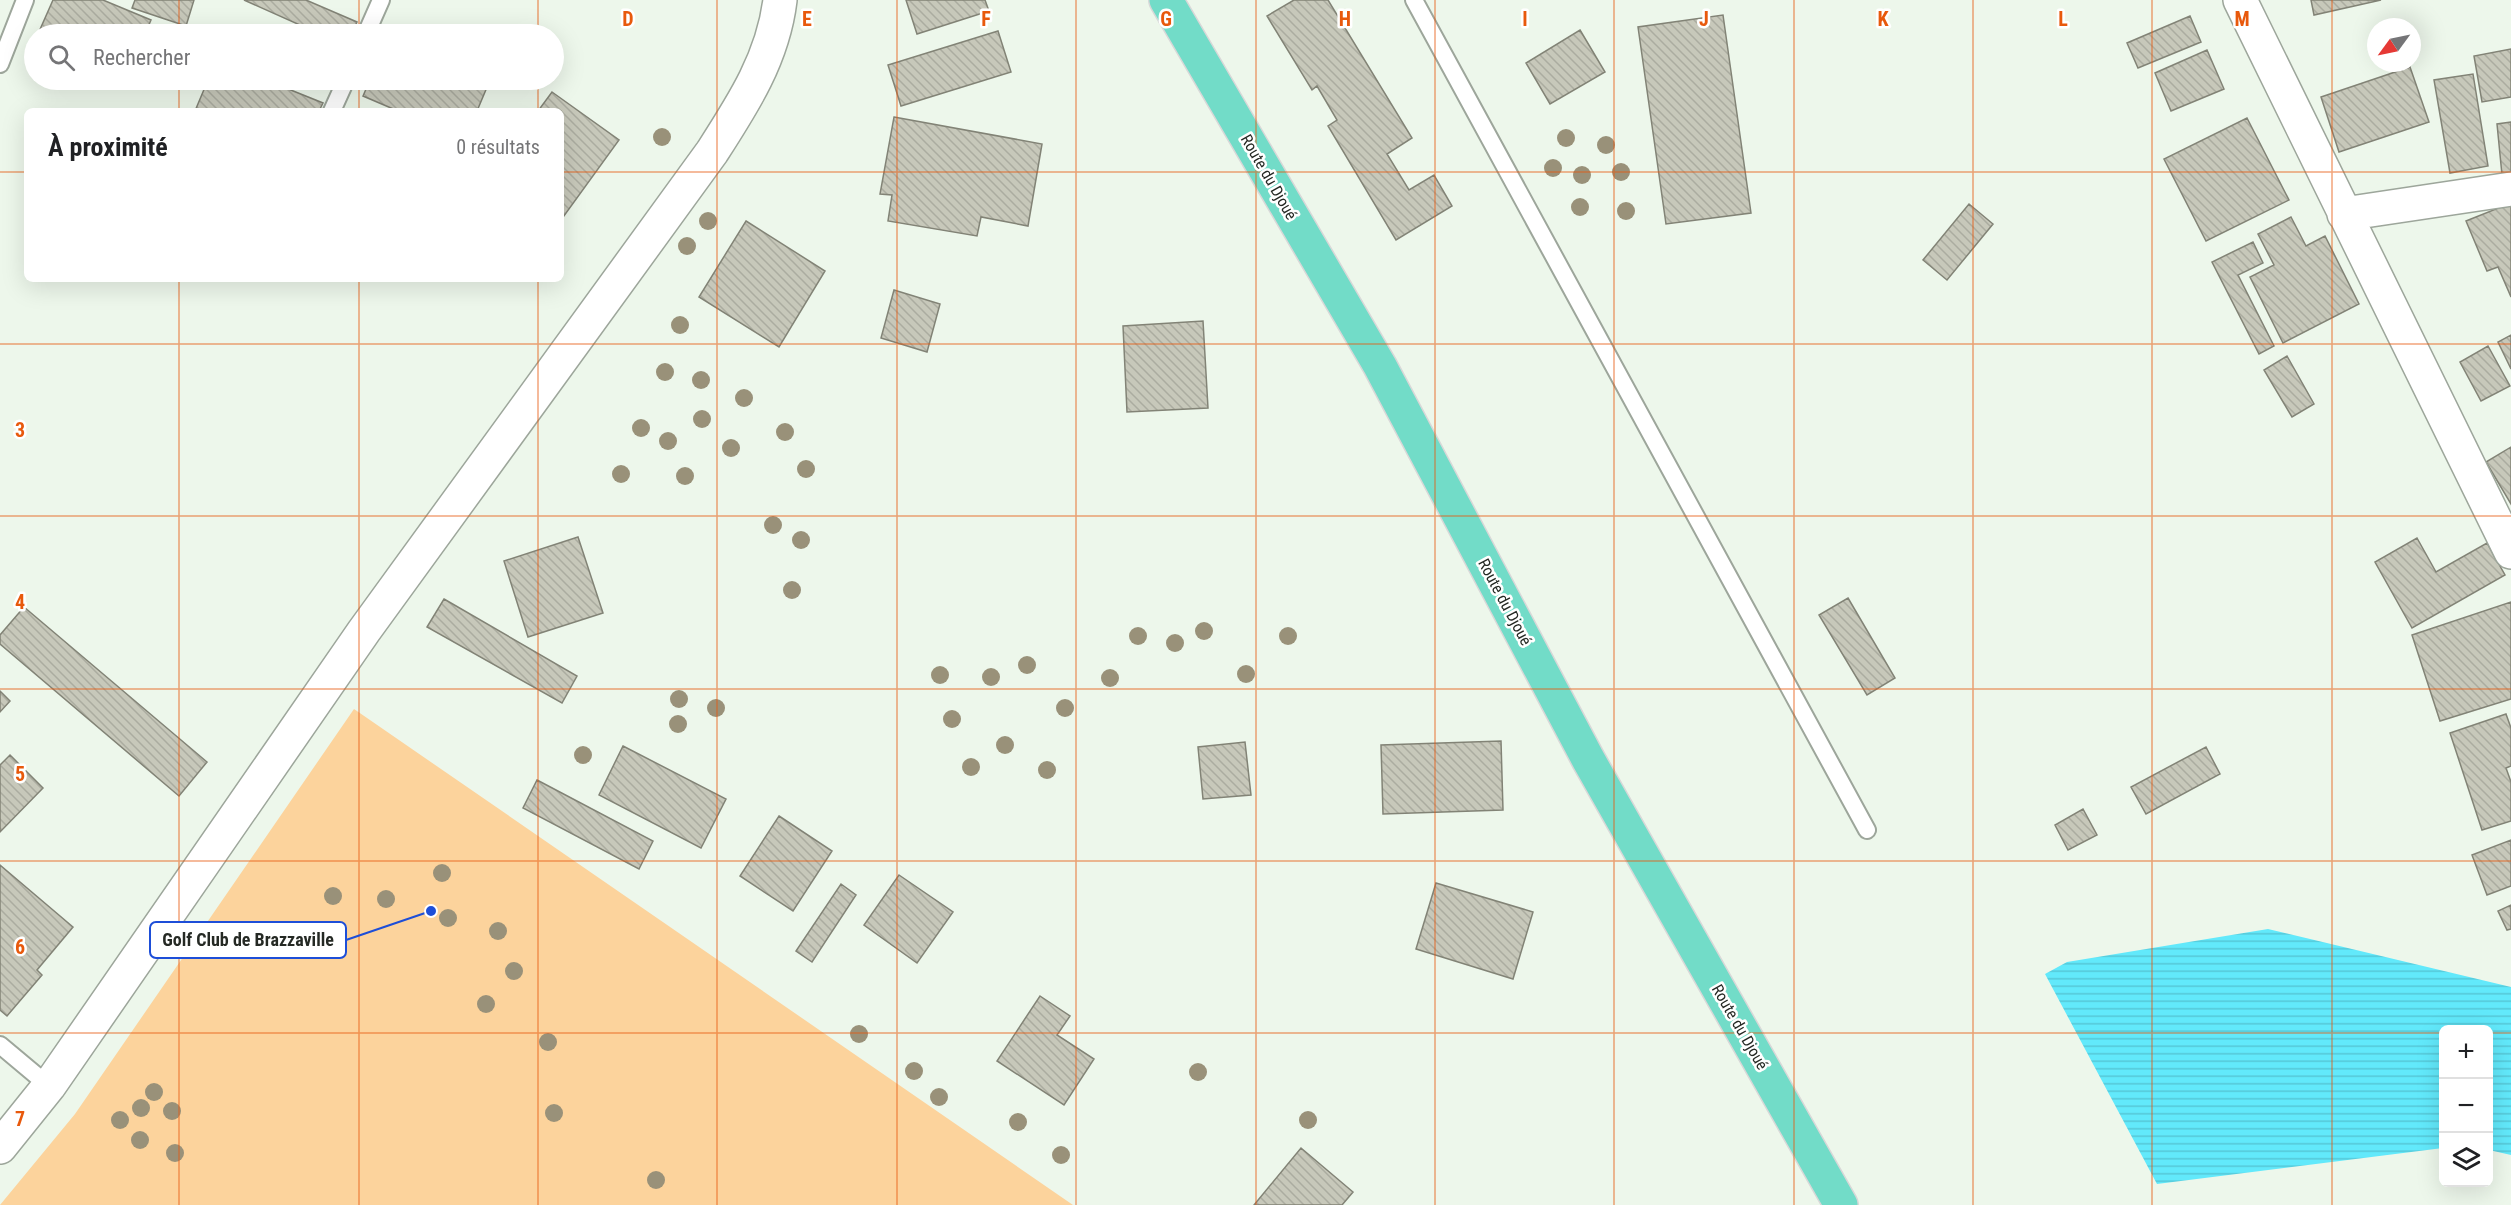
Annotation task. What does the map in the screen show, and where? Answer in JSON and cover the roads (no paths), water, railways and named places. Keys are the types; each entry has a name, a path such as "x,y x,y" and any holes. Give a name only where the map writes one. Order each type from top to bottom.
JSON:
{"main road":[{"name":"Route du Djoué","path":"1166,0 1380,366 1588,759 1841,1205"}],"street":[{"path":"0,1147 49,1086 364,631 712,152 744,104 768,53 780,0"},
{"path":"2240,0 2511,552"},
{"path":"2344,214 2511,189"}],"lane":[{"path":"0,64 25,0"},
{"path":"370,24 381,0"},
{"path":"1414,0 1867,830"},
{"path":"333,108 341,90"},
{"path":"0,1044 49,1086"}],"water":[{"path":"2268,929 2511,987 2511,1155 2493,1151 2493,1025 2439,1025 2439,1149 2157,1184 2045,974 2067,962"}],"place":[{"name":"Golf Club de Brazzaville","path":"431,911"}]}
